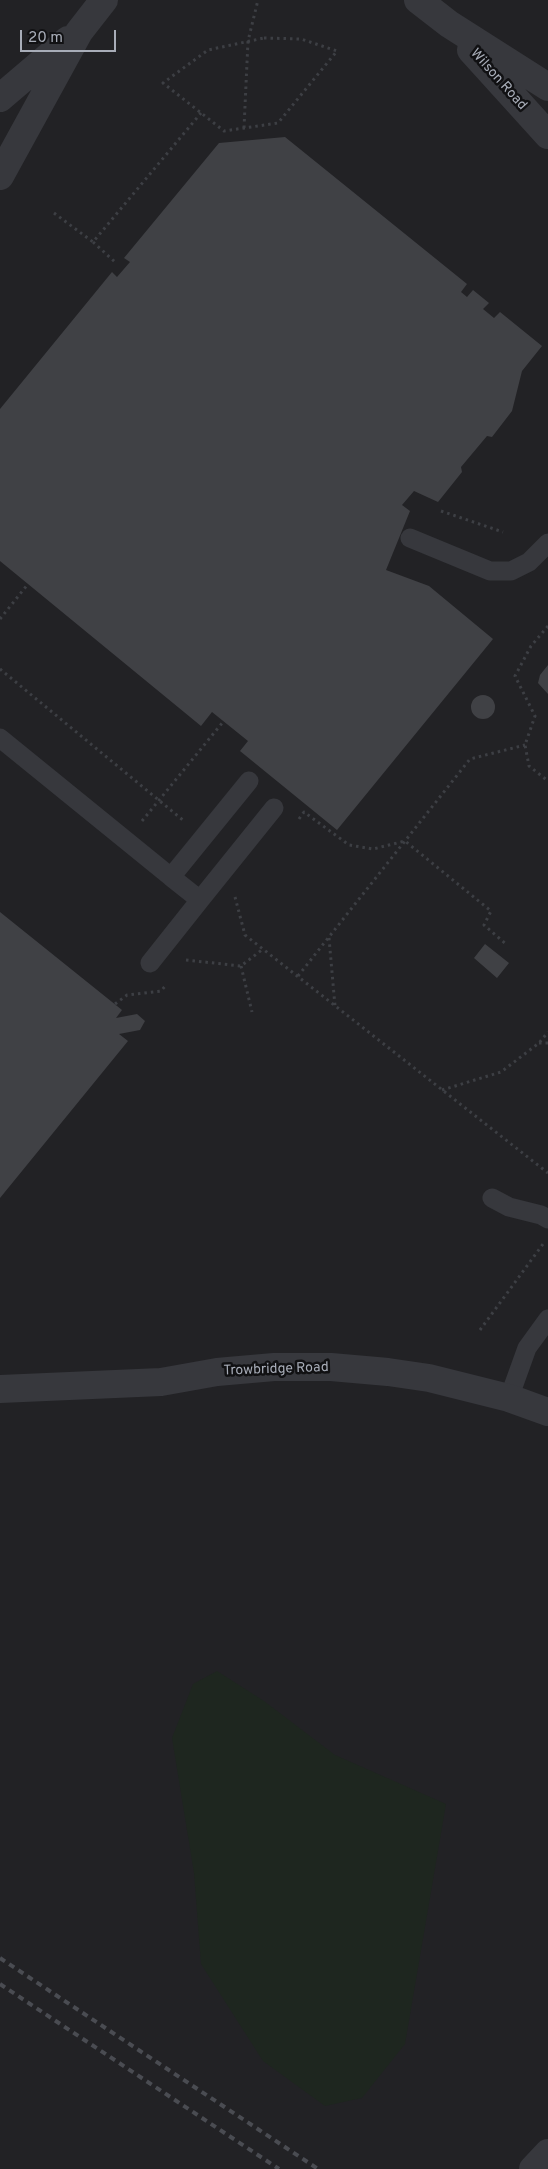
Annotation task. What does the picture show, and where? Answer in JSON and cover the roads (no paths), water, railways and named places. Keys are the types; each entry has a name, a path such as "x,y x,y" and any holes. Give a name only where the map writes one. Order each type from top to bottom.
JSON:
{"street":[{"path":"0,176 79,32 104,0"},
{"name":"Wilson Road","path":"418,0 449,24 548,87"},
{"name":"Wilson Road","path":"449,24 548,135"},
{"path":"0,98 79,32"},
{"name":"Trowbridge Road","path":"0,1389 161,1382 218,1372 274,1367 331,1367 429,1378 509,1398 548,1412"},
{"path":"533,2169 548,2153"}],"lane":[{"path":"410,538 490,571 511,571 529,562 547,547"},
{"path":"0,738 200,900"},
{"path":"171,877 249,781"},
{"path":"150,963 274,808"},
{"path":"492,1198 509,1208 541,1215 548,1219"},
{"path":"509,1398 527,1348 548,1319"}],"railway":[{"path":"0,1958 318,2169"},
{"path":"0,1984 279,2169"}]}
